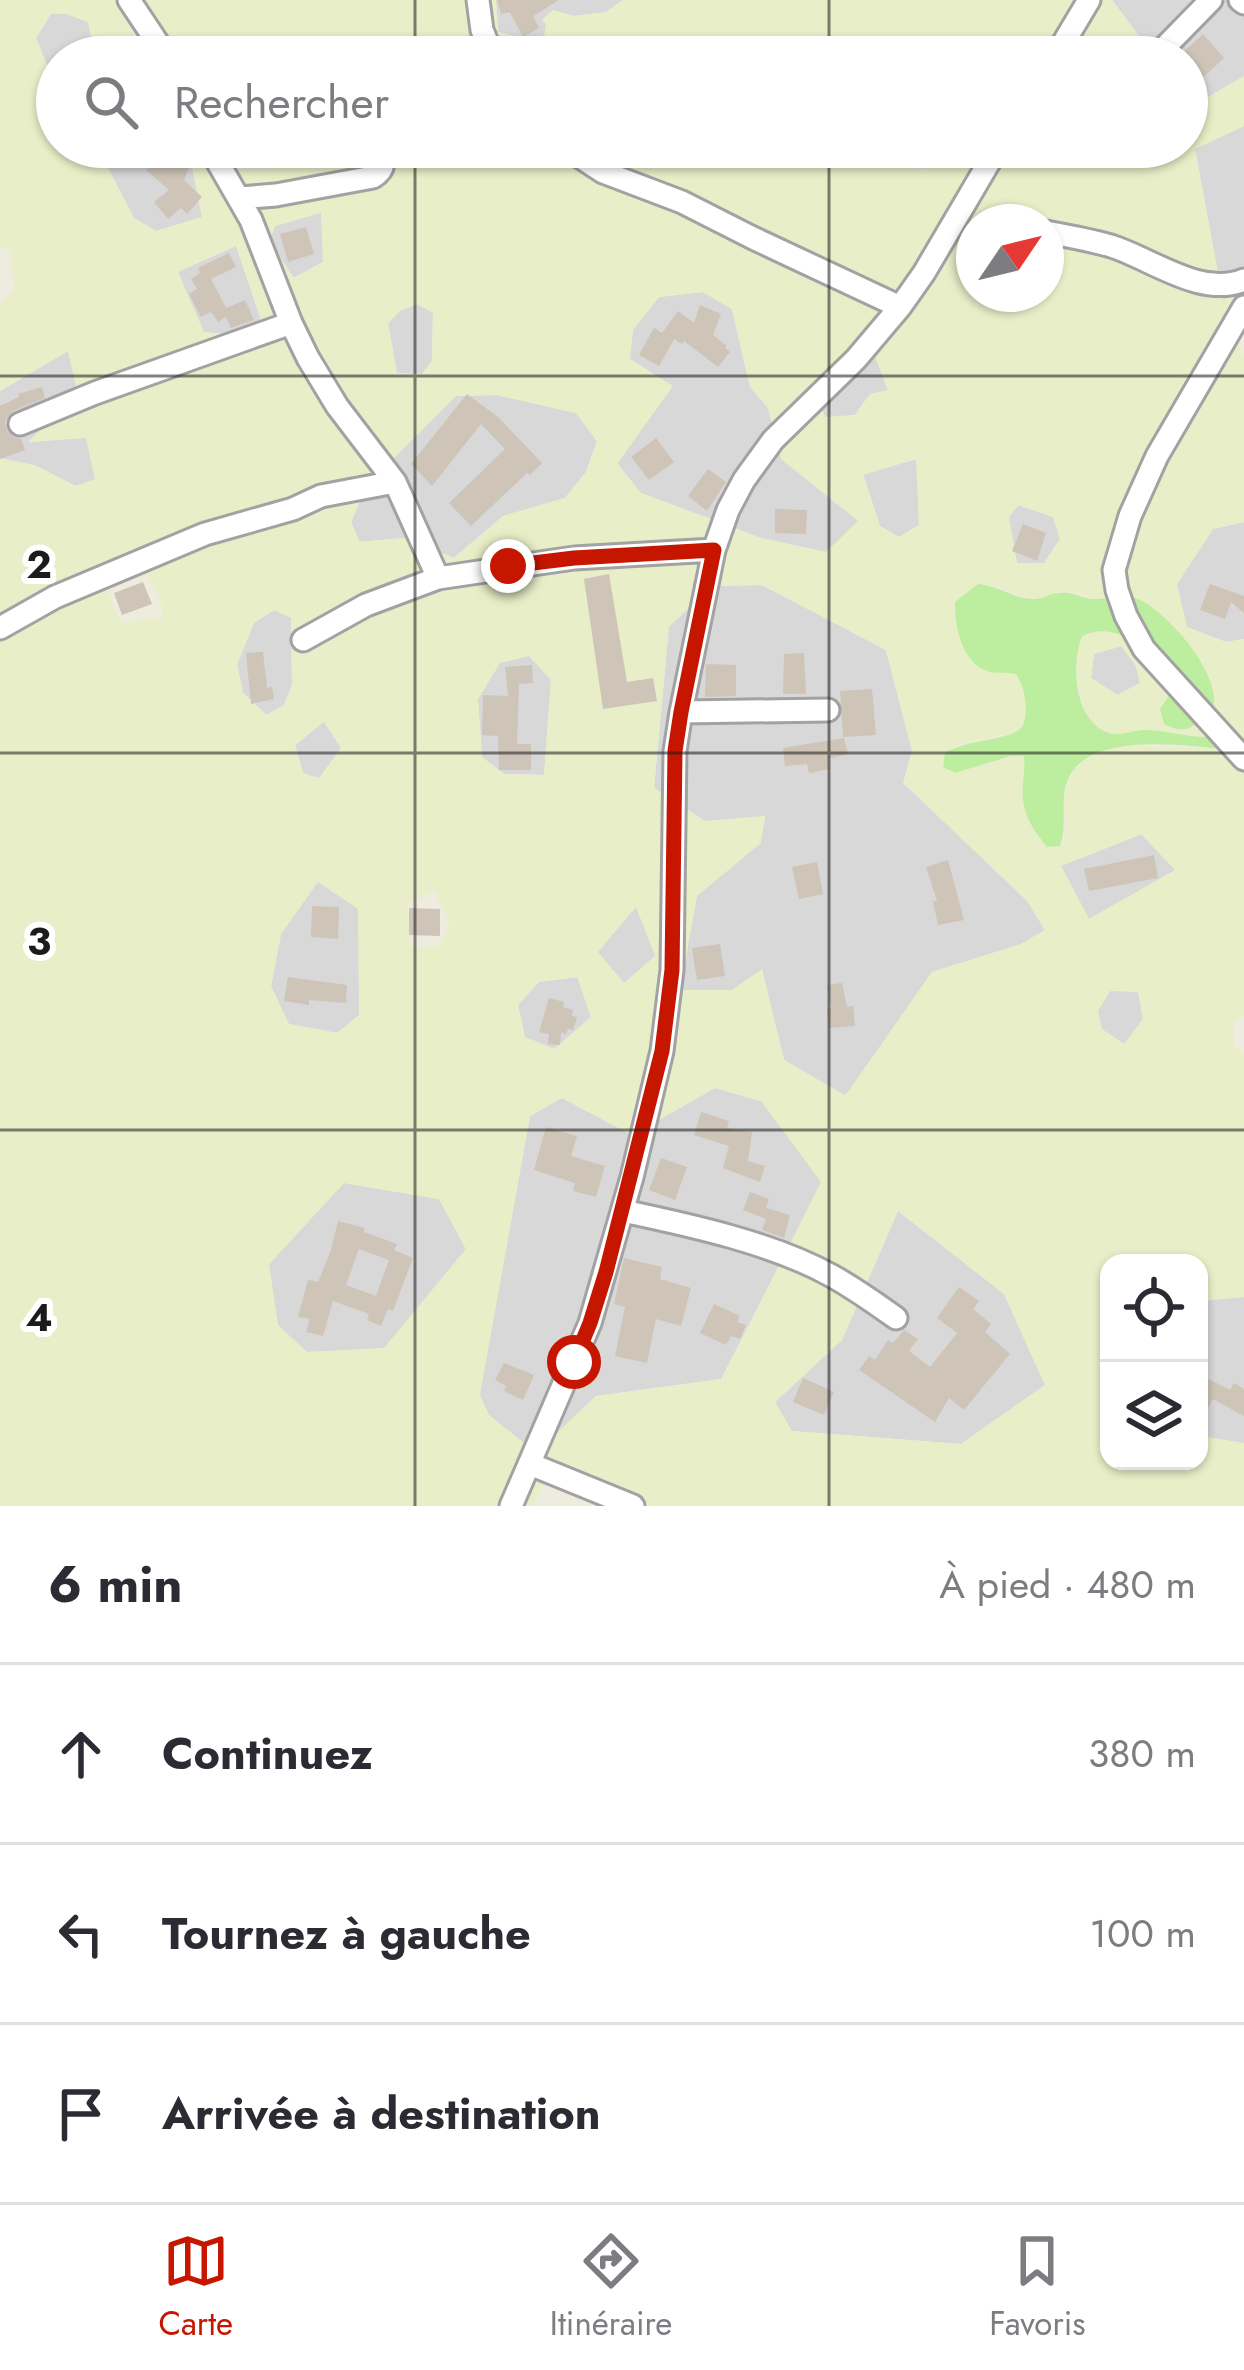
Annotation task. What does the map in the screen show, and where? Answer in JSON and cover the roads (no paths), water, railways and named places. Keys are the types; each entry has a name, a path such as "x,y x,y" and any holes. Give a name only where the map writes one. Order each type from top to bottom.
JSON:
{"street":[{"path":"129,0 153,36"},
{"path":"478,0 484,36"},
{"path":"1067,36 1089,0"},
{"path":"1176,36 1210,0"},
{"path":"222,168 240,198 291,323 337,406 395,482 438,578"},
{"path":"240,198 373,178 382,168"},
{"path":"598,168 682,202 900,307"},
{"path":"972,204 988,168"},
{"path":"511,1506 590,1323 662,1051 672,970 674,790 681,712 714,550 728,510 758,458 856,359 956,232"},
{"path":"1064,236 1113,247 1211,285 1231,286 1244,280"},
{"path":"1244,308 1157,457 1130,516 1114,570 1126,616 1144,649 1244,760"},
{"path":"20,424 291,323"},
{"path":"0,628 55,597 175,544 321,496 395,482"},
{"path":"303,640 366,604 438,578 574,558 714,550"},
{"path":"681,712 829,710"},
{"path":"623,1210 724,1235 829,1274 896,1318"},
{"path":"530,1464 633,1506"}]}
